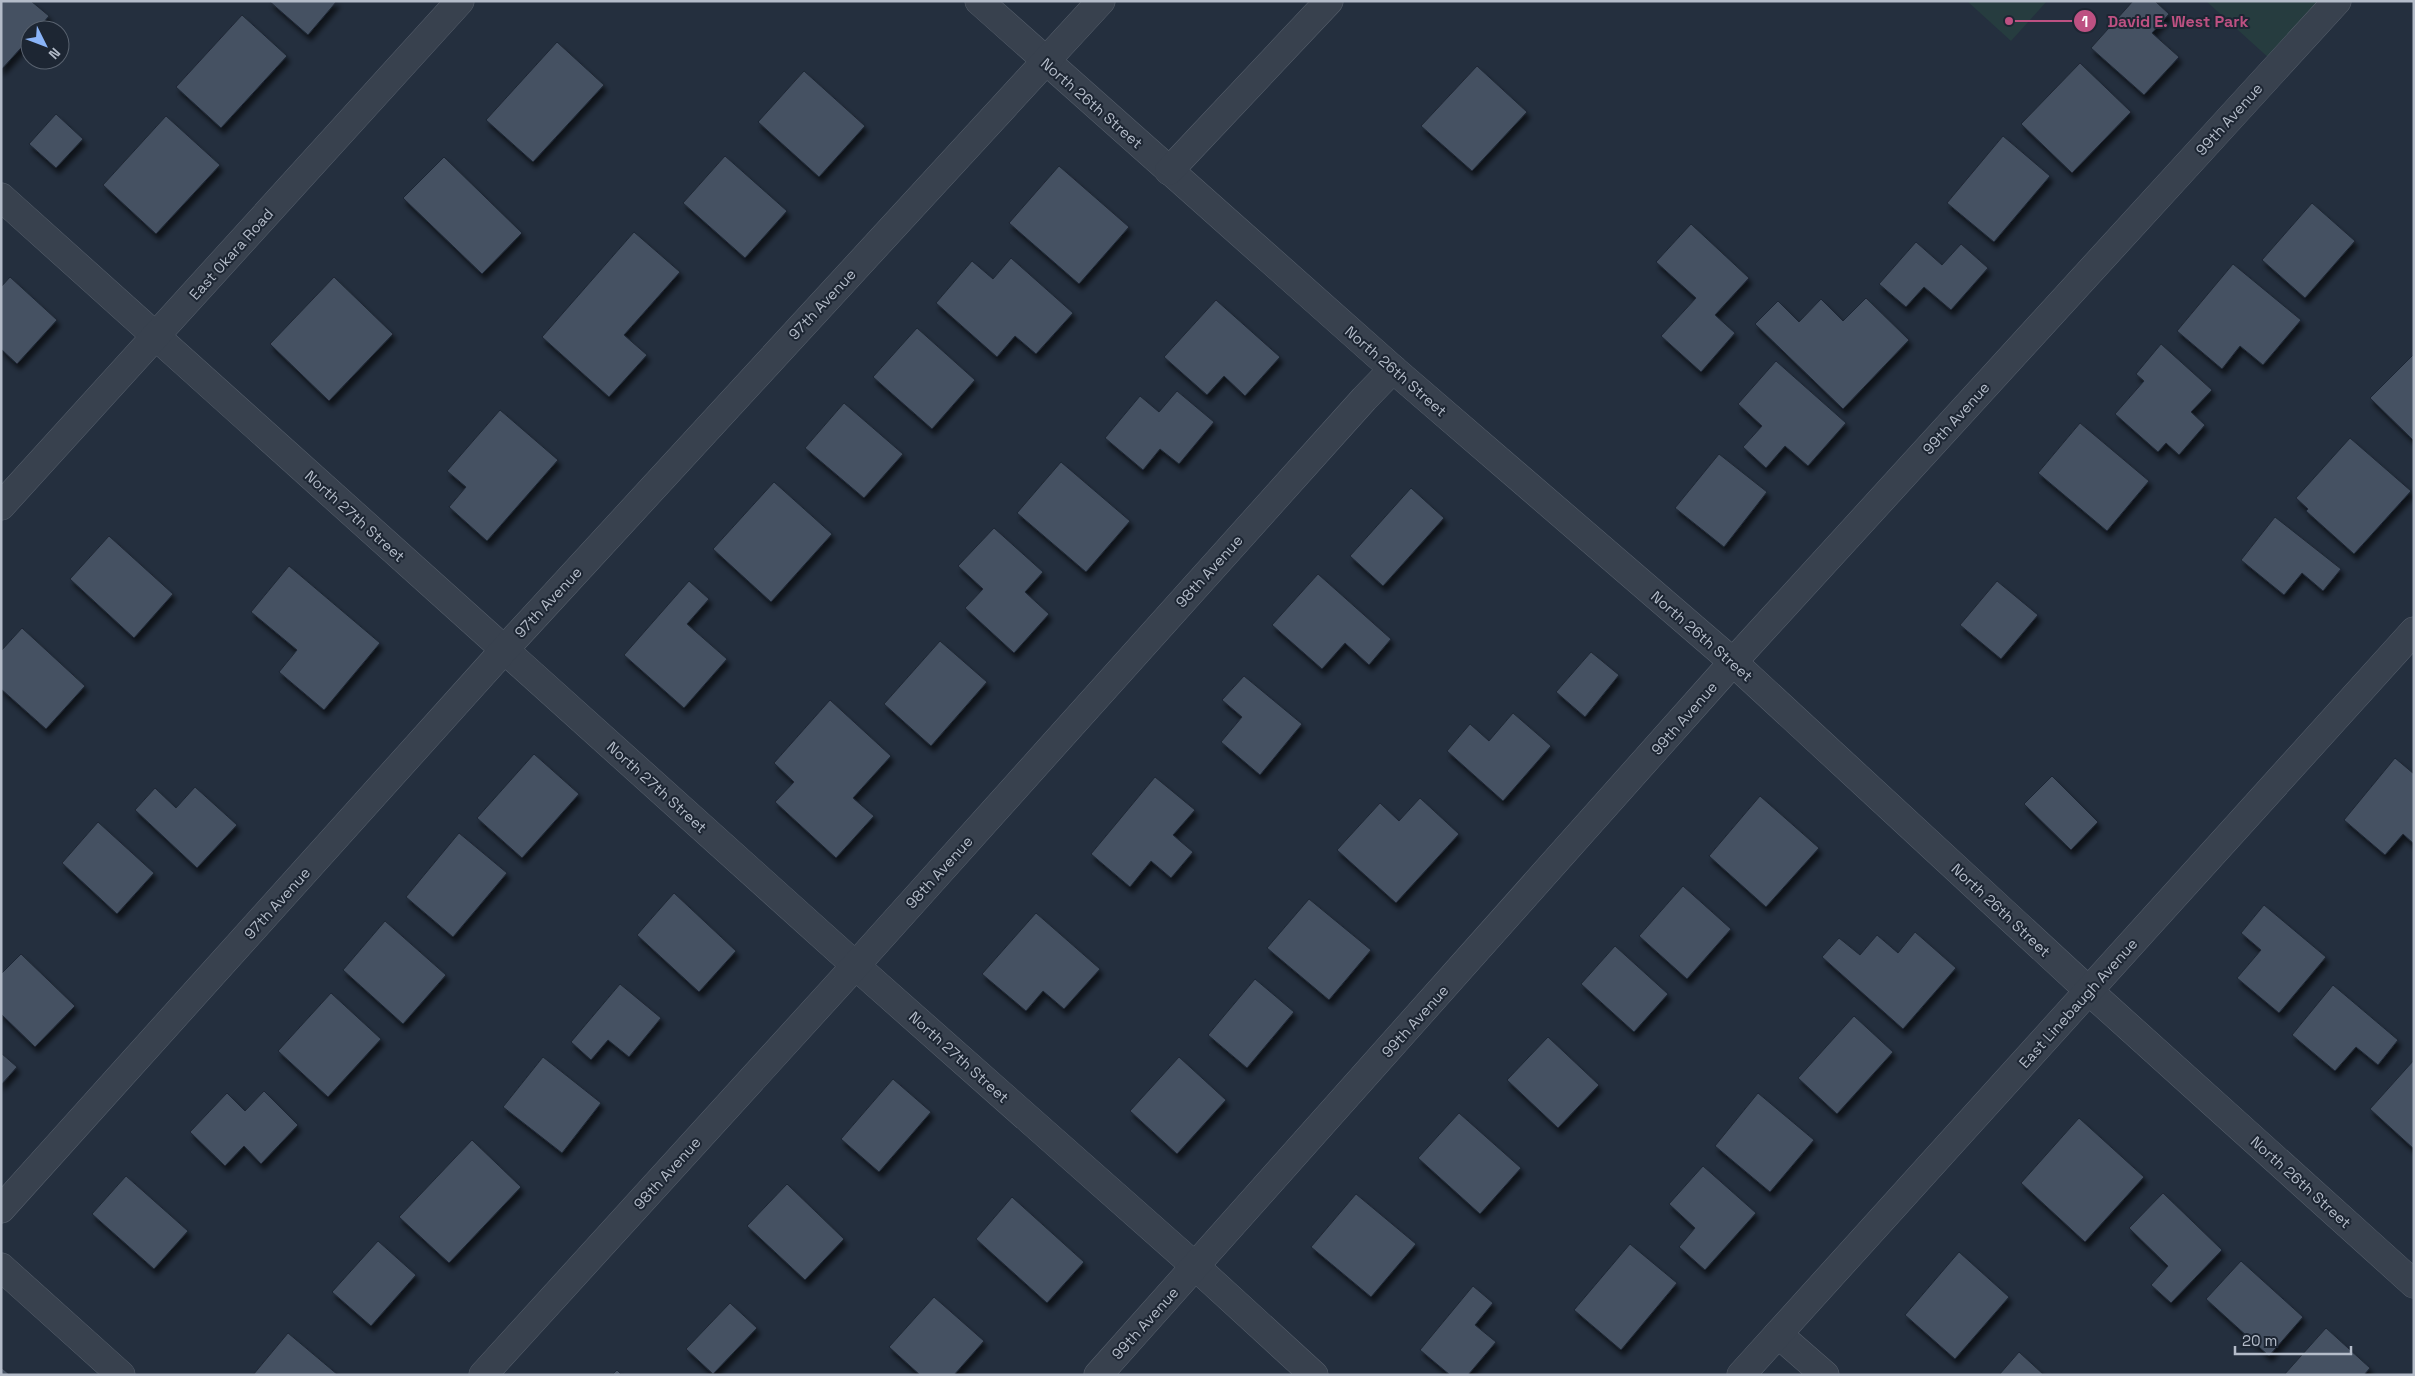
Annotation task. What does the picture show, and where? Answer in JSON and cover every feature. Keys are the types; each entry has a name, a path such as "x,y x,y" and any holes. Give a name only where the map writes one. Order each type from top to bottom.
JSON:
{"street":[{"name":"East Okara Road","path":"1,506 460,1"},
{"name":"North 26th Street","path":"979,1 1046,63 1393,369 1733,662 2089,991 2414,1284"},
{"name":"97th Avenue","path":"1,1209 504,650 1101,1"},
{"path":"1169,171 1329,1"},
{"name":"99th Avenue","path":"1098,1375 1733,662 2337,1"},
{"name":"North 27th Street","path":"1,197 504,650 1196,1267 1314,1375"},
{"name":"98th Avenue","path":"483,1375 856,965 1357,406 1393,369"},
{"name":"East Linebaugh Avenue","path":"1741,1375 2413,633"},
{"path":"1,1267 121,1375"},
{"path":"1778,1334 1825,1375"}],"green space":[{"path":"1967,1 2047,1 2011,41"},
{"path":"2206,1 2326,1 2271,60"}],"building":[{"path":"1,1 31,1 49,16 46,20 20,20 20,49 1,70"},
{"path":"269,1 337,1 308,35"},
{"path":"2133,1 2155,1 2169,14 2152,33 2179,57 2144,95 2091,48"},
{"path":"242,15 287,56 221,128 176,87"},
{"path":"557,42 604,85 533,162 486,120"},
{"path":"2080,63 2131,112 2072,173 2021,124"},
{"path":"1477,66 1527,112 1472,171 1421,126"},
{"path":"804,71 865,126 819,177 758,122"},
{"path":"56,114 83,139 56,168 29,144"},
{"path":"166,116 220,165 156,234 103,185"},
{"path":"2003,136 2050,176 1994,242 1947,203"},
{"path":"725,156 787,211 745,258 683,203"},
{"path":"444,157 522,233 482,274 403,198"},
{"path":"1059,166 1129,227 1079,284 1009,223"},
{"path":"2312,203 2355,241 2305,298 2262,260"},
{"path":"1691,224 1749,278 1715,315 1735,333 1701,372 1661,336 1696,298 1656,262"},
{"path":"634,232 680,272 624,335 647,355 609,397 542,337"},
{"path":"1916,242 1942,265 1961,244 1988,268 1951,310 1924,287 1906,307 1879,284"},
{"path":"1011,258 1073,313 1036,354 1015,336 997,357 936,303 972,261 993,279"},
{"path":"2233,264 2301,320 2263,365 2240,346 2222,369 2177,331"},
{"path":"10,277 57,320 17,364 1,349 1,287"},
{"path":"334,277 393,334 329,401 270,344"},
{"path":"1866,298 1909,340 1843,409 1755,324 1778,301 1799,322 1821,299 1843,321"},
{"path":"1216,300 1280,357 1245,396 1224,376 1207,395 1164,357"},
{"path":"917,328 975,380 932,429 873,377"},
{"path":"2161,344 2212,390 2191,412 2205,425 2179,455 2166,443 2158,452 2115,414 2144,381 2136,374"},
{"path":"2414,354 2414,441 2370,398"},
{"path":"1776,361 1846,423 1808,466 1785,446 1766,468 1743,447 1762,426 1738,404"},
{"path":"1177,391 1214,422 1179,464 1160,449 1143,470 1105,438 1140,396 1159,412"},
{"path":"844,403 903,454 864,498 805,448"},
{"path":"500,410 558,460 487,541 449,507 466,487 447,471"},
{"path":"2080,423 2149,481 2107,531 2038,473"},
{"path":"2350,438 2411,491 2354,554 2306,511 2308,509 2296,498"},
{"path":"1719,454 1767,492 1724,547 1675,508"},
{"path":"1061,462 1130,521 1086,572 1017,513"},
{"path":"774,482 832,534 771,602 713,549"},
{"path":"1411,488 1444,518 1383,586 1350,556"},
{"path":"2275,517 2341,569 2323,591 2302,573 2284,595 2241,560"},
{"path":"994,528 1043,572 1025,592 1049,614 1014,653 965,608 983,589 958,566"},
{"path":"109,536 173,594 134,638 70,579"},
{"path":"289,566 380,643 324,710 279,672 297,650 251,612"},
{"path":"1318,574 1391,639 1369,665 1345,643 1322,669 1272,625"},
{"path":"689,581 709,599 687,624 727,659 684,708 624,655"},
{"path":"1997,581 2038,615 2001,659 1960,625"},
{"path":"22,628 85,686 46,729 1,689 1,651"},
{"path":"940,641 987,682 931,746 884,704"},
{"path":"1591,652 1619,675 1585,717 1556,692"},
{"path":"1244,676 1302,724 1260,775 1221,742 1242,717 1222,700"},
{"path":"830,700 891,756 853,798 874,816 836,858 775,802 794,782 774,763"},
{"path":"1513,713 1551,746 1503,801 1447,751 1470,724 1489,741"},
{"path":"534,754 579,794 522,858 477,818"},
{"path":"2395,758 2414,774 2414,844 2403,834 2385,855 2344,820"},
{"path":"2052,776 2098,822 2071,850 2024,804"},
{"path":"1155,777 1195,810 1173,835 1193,852 1171,878 1151,861 1130,887 1091,854"},
{"path":"195,787 237,825 197,868 135,810 155,788 176,808"},
{"path":"1760,796 1819,848 1766,907 1709,856"},
{"path":"1420,798 1459,834 1396,903 1337,850 1380,803 1399,821"},
{"path":"98,822 154,873 117,914 62,863"},
{"path":"459,833 507,873 453,937 406,897"},
{"path":"1683,886 1731,929 1687,979 1639,936"},
{"path":"674,893 736,951 699,992 637,935"},
{"path":"1309,899 1371,950 1329,1000 1267,948"},
{"path":"2264,905 2326,957 2279,1013 2237,978 2261,950 2241,933"},
{"path":"1036,913 1100,969 1064,1009 1043,991 1026,1011 982,974"},
{"path":"385,921 446,975 403,1024 343,970"},
{"path":"1915,932 1956,968 1903,1029 1822,957 1839,938 1860,955 1877,935 1898,953"},
{"path":"1615,946 1668,994 1634,1032 1581,984"},
{"path":"21,954 75,1006 35,1047 1,1014 1,974"},
{"path":"1255,979 1294,1012 1247,1068 1208,1035"},
{"path":"620,984 661,1018 629,1057 608,1040 591,1060 571,1042"},
{"path":"2333,985 2398,1040 2378,1065 2356,1047 2335,1071 2292,1035"},
{"path":"331,993 381,1039 328,1097 278,1051"},
{"path":"1854,1016 1893,1052 1837,1114 1798,1078"},
{"path":"1548,1037 1599,1085 1558,1128 1507,1080"},
{"path":"1,1053 17,1067 1,1085"},
{"path":"543,1057 601,1103 562,1153 503,1107"},
{"path":"1179,1057 1226,1100 1177,1154 1130,1111"},
{"path":"2414,1060 2414,1149 2370,1109"},
{"path":"893,1079 931,1112 879,1172 841,1139"},
{"path":"264,1091 298,1125 261,1164 244,1146 225,1166 190,1132 227,1093 245,1111"},
{"path":"1758,1093 1814,1140 1770,1192 1715,1146"},
{"path":"1459,1113 1521,1168 1480,1214 1418,1158"},
{"path":"2079,1118 2144,1177 2085,1242 2021,1183"},
{"path":"472,1140 521,1187 449,1263 399,1217"},
{"path":"1703,1166 1756,1213 1705,1270 1679,1247 1695,1228 1669,1204"},
{"path":"126,1176 188,1231 154,1269 92,1214"},
{"path":"787,1184 844,1239 805,1280 747,1226"},
{"path":"2163,1193 2222,1250 2171,1303 2151,1285 2168,1266 2129,1228"},
{"path":"1356,1194 1416,1244 1371,1297 1311,1247"},
{"path":"1012,1197 1084,1262 1047,1303 976,1239"},
{"path":"378,1241 416,1275 371,1326 332,1292"},
{"path":"1630,1244 1677,1283 1621,1350 1574,1310"},
{"path":"1959,1252 2009,1297 1955,1359 1905,1315"},
{"path":"2241,1261 2303,1317 2269,1356 2206,1299"},
{"path":"1473,1286 1493,1303 1475,1325 1496,1342 1468,1375 1450,1375 1420,1350"},
{"path":"934,1297 984,1341 954,1375 920,1375 889,1347"},
{"path":"730,1303 757,1328 713,1374 686,1349"},
{"path":"2326,1328 2370,1368 2364,1375 2284,1375"},
{"path":"288,1333 338,1375 253,1375"},
{"path":"2019,1352 2044,1375 1999,1375"},
{"path":"1,1367 10,1375 1,1375"},
{"path":"617,1370 622,1375 612,1375"}],"place":[{"name":"David E. West Park","path":"2009,21"}]}
